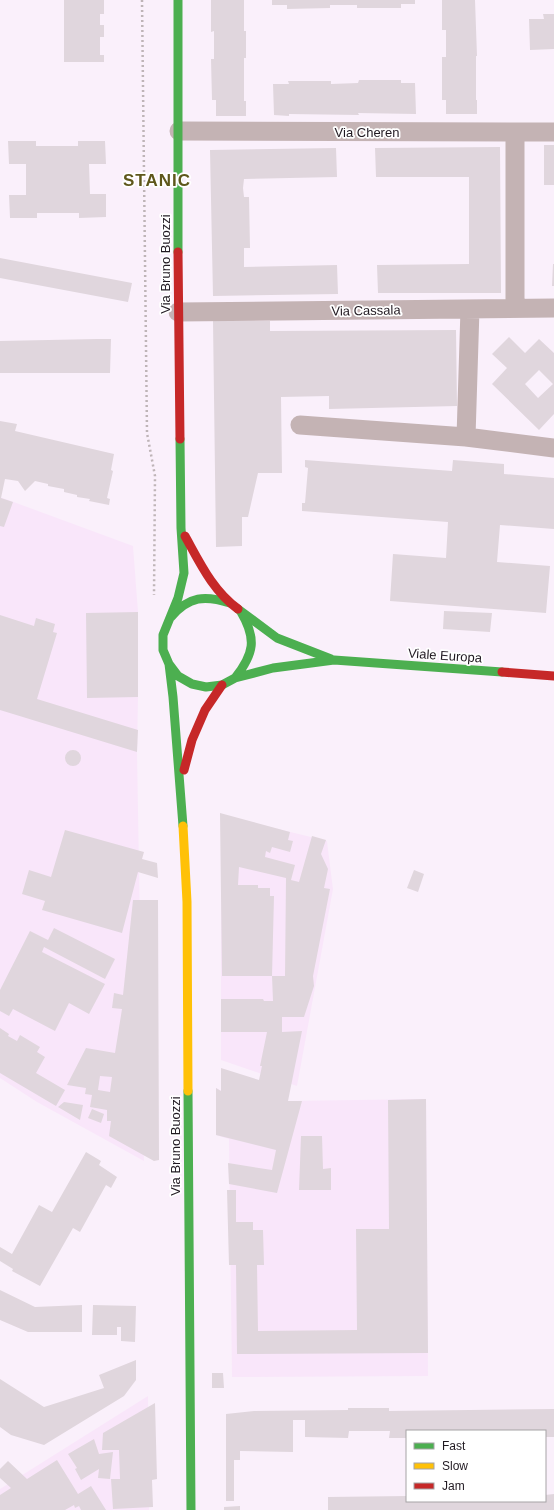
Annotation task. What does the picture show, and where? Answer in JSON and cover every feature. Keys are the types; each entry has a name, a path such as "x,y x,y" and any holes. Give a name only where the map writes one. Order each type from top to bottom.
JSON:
{"main road":[{"name":"Via Bruno Buozzi","path":"168,620 178,598 184,573 180,528 178,0"},
{"path":"180,528 203,570 230,603 277,638 334,660"},
{"path":"230,603 217,598 196,599 189,601 177,609 168,620 163,635 163,650 169,664 178,676 192,684 206,687 222,685 235,678 273,668 334,660"},
{"path":"235,678 245,666 251,652 252,638 249,624 241,612"},
{"name":"Viale Europa","path":"334,660 554,676"},
{"name":"Via Bruno Buozzi","path":"169,664 180,783 187,902 191,1510"},
{"path":"180,783 188,752 205,710 222,685"}],"street":[{"name":"Via Cheren","path":"179,131 554,132"},
{"path":"515,132 515,308"},
{"name":"Via Cassala","path":"178,312 554,308"},
{"path":"466,437 470,309"},
{"path":"300,425 466,437 554,448"}],"path":[{"path":"142,0 146,433 156,476 154,596 182,581"}],"shaded area":[{"path":"0,497 133,546 138,612 137,752 144,1161 37,1102 0,1078"},
{"path":"221,815 327,841 333,889 297,1086 221,1060"},
{"path":"216,1088 283,1122 288,1101 426,1099 428,1376 232,1377 229,1139 216,1135"},
{"path":"148,1396 149,1510 0,1510 0,1489"}],"building":[{"path":"64,0 104,0 104,14 100,14 100,25 104,25 104,37 100,37 100,55 104,55 104,62 64,62"},
{"path":"211,0 244,0 246,58 244,58 244,101 246,101 246,116 216,116 216,100 212,100 211,59 214,59 214,31 211,32"},
{"path":"272,0 415,0 415,4 401,4 401,8 357,8 357,5 330,5 330,8 287,9 287,5 272,5"},
{"path":"442,0 475,0 477,114 446,114 446,100 442,100 442,57 446,57 446,30 442,30"},
{"path":"543,14 554,14 554,49 530,50 529,19 544,19"},
{"path":"359,80 401,80 401,83 415,83 416,114 358,113 359,115 274,115 273,84 289,84 288,81 331,81 331,84 358,83"},
{"path":"8,141 36,141 36,146 78,146 78,141 105,141 106,164 89,164 90,194 106,194 106,217 79,218 79,213 37,213 37,218 10,218 9,195 26,195 26,164 9,164"},
{"path":"544,145 554,145 554,185 544,185"},
{"path":"500,147 501,293 378,293 377,265 469,264 469,177 376,177 375,148"},
{"path":"336,148 337,177 244,179 244,197 249,197 250,248 244,248 244,267 337,265 338,294 213,296 210,150"},
{"path":"0,258 132,283 128,302 0,278"},
{"path":"553,264 554,286 552,286"},
{"path":"213,321 270,321 270,331 456,330 457,406 329,409 329,396 281,397 282,473 258,473 248,517 242,517 242,546 216,547"},
{"path":"509,337 525,353 539,339 554,353 554,414 539,430 492,384 507,368 492,354","holes":["539,370 553,384 538,398 525,384"]},
{"path":"111,339 110,373 0,373 0,341"},
{"path":"0,421 17,424 15,431 114,454 111,470 113,471 107,498 110,499 109,505 89,501 90,499 77,497 77,495 64,492 64,489 48,486 48,484 35,481 25,491 18,481 5,479 1,498 13,502 4,527 0,526"},
{"path":"305,460 452,471 453,460 504,464 504,474 554,478 554,529 500,525 497,562 550,566 546,613 390,601 393,554 446,558 448,522 302,511 302,503 305,503 308,468 305,467"},
{"path":"444,611 492,613 490,632 443,629"},
{"path":"138,612 138,697 87,698 86,613"},
{"path":"0,615 34,626 36,618 55,624 53,632 57,633 37,699 138,730 137,752 0,710"},
{"path":"73,750 79,752 81,758 79,764 73,766 67,764 65,758 67,752"},
{"path":"220,813 290,832 288,840 293,841 290,852 272,847 270,853 266,851 265,857 295,865 291,880 299,882 312,836 326,840 321,854 328,869 324,888 330,889 313,976 314,986 304,1017 282,1017 282,1032 302,1031 288,1101 302,1101 277,1193 229,1184 228,1163 272,1170 276,1150 216,1135 216,1088 221,1091 221,1068 259,1080 262,1066 260,1066 267,1032 221,1032 221,999 263,999 264,1001 273,1001 272,976 222,976","holes":["239,867 286,878 285,976 272,976 274,896 270,896 270,888 258,888 258,885 238,885"]},
{"path":"65,830 144,852 142,859 157,863 158,878 138,872 122,933 42,910 45,901 22,894 29,870 51,877"},
{"path":"414,870 424,874 418,892 407,888"},
{"path":"133,900 158,900 159,1160 154,1161 109,1136 111,1121 107,1121 107,1110 90,1107 92,1095 85,1094 86,1088 67,1085 86,1048 115,1053 122,1009 112,1008 114,993 123,995","holes":["100,1076 112,1077 110,1092 98,1090"]},
{"path":"54,928 115,959 105,979 44,947 42,952 105,984 89,1014 69,1003 55,1031 13,1009 9,1016 0,1011 0,990 30,931 48,940"},
{"path":"0,1028 9,1034 8,1036 17,1041 20,1035 40,1047 37,1052 45,1057 36,1073 65,1090 56,1106 0,1073"},
{"path":"426,1099 428,1353 237,1354 236,1265 229,1265 227,1190 236,1190 236,1222 253,1222 253,1230 263,1230 264,1265 257,1265 258,1331 357,1330 356,1229 389,1229 388,1100"},
{"path":"64,1102 83,1105 80,1120 58,1107"},
{"path":"92,1109 104,1114 101,1123 88,1118"},
{"path":"301,1136 322,1136 323,1169 331,1168 331,1190 299,1190"},
{"path":"86,1152 101,1161 99,1165 117,1177 111,1188 106,1185 80,1232 73,1228 40,1286 12,1271 13,1269 0,1261 0,1247 12,1254 39,1205 52,1212"},
{"path":"0,1290 35,1307 82,1305 82,1332 28,1332 0,1320"},
{"path":"93,1305 136,1306 135,1342 121,1341 121,1327 117,1327 117,1335 92,1335"},
{"path":"136,1360 136,1380 124,1396 44,1445 11,1435 0,1427 0,1379 44,1407 104,1388 99,1375"},
{"path":"212,1373 223,1373 224,1388 212,1388"},
{"path":"155,1403 157,1479 152,1480 153,1507 113,1509 111,1479 120,1479 119,1450 102,1450 103,1433"},
{"path":"348,1408 389,1408 389,1411 554,1409 554,1437 546,1437 546,1430 406,1430 406,1438 389,1438 390,1431 349,1431 348,1438 305,1437 305,1420 293,1420 293,1452 240,1451 240,1460 234,1460 234,1501 226,1501 226,1414 254,1411 348,1410"},
{"path":"94,1439 99,1454 113,1452 110,1479 98,1478 99,1469 81,1480 75,1469 77,1468 68,1454"},
{"path":"57,1460 78,1494 91,1486 106,1510 81,1510 79,1506 75,1508 74,1505 65,1510 0,1510 0,1495 11,1488 0,1478 0,1469 8,1461 27,1479"},
{"path":"554,1494 554,1510 328,1510 328,1497 406,1496 406,1502 546,1502 546,1495"},
{"path":"240,1506 240,1510 224,1510 224,1507"}],"traffic: fast":[{"path":"178,0 178,252"},
{"path":"180,439 181,528 184,573 178,598 163,635 163,650 169,664 173,697 183,826"},
{"path":"171,617 184,605 198,599 205,598 230,603"},
{"path":"238,609 277,638 331,659"},
{"path":"235,678 246,661 251,646 249,630 241,612"},
{"path":"169,664 178,676 192,684 206,687 222,685 235,678 273,668 334,660 502,672"},
{"path":"188,1091 191,1510"}],"traffic: slow":[{"path":"183,826 187,902 188,1091"}],"traffic: jam":[{"path":"178,252 180,439"},
{"path":"185,536 214,585 221,594 238,609"},
{"path":"502,672 554,676"},
{"path":"184,770 192,740 205,710 222,685"}],"district":[{"name":"STANIC","path":"157,180"}]}
